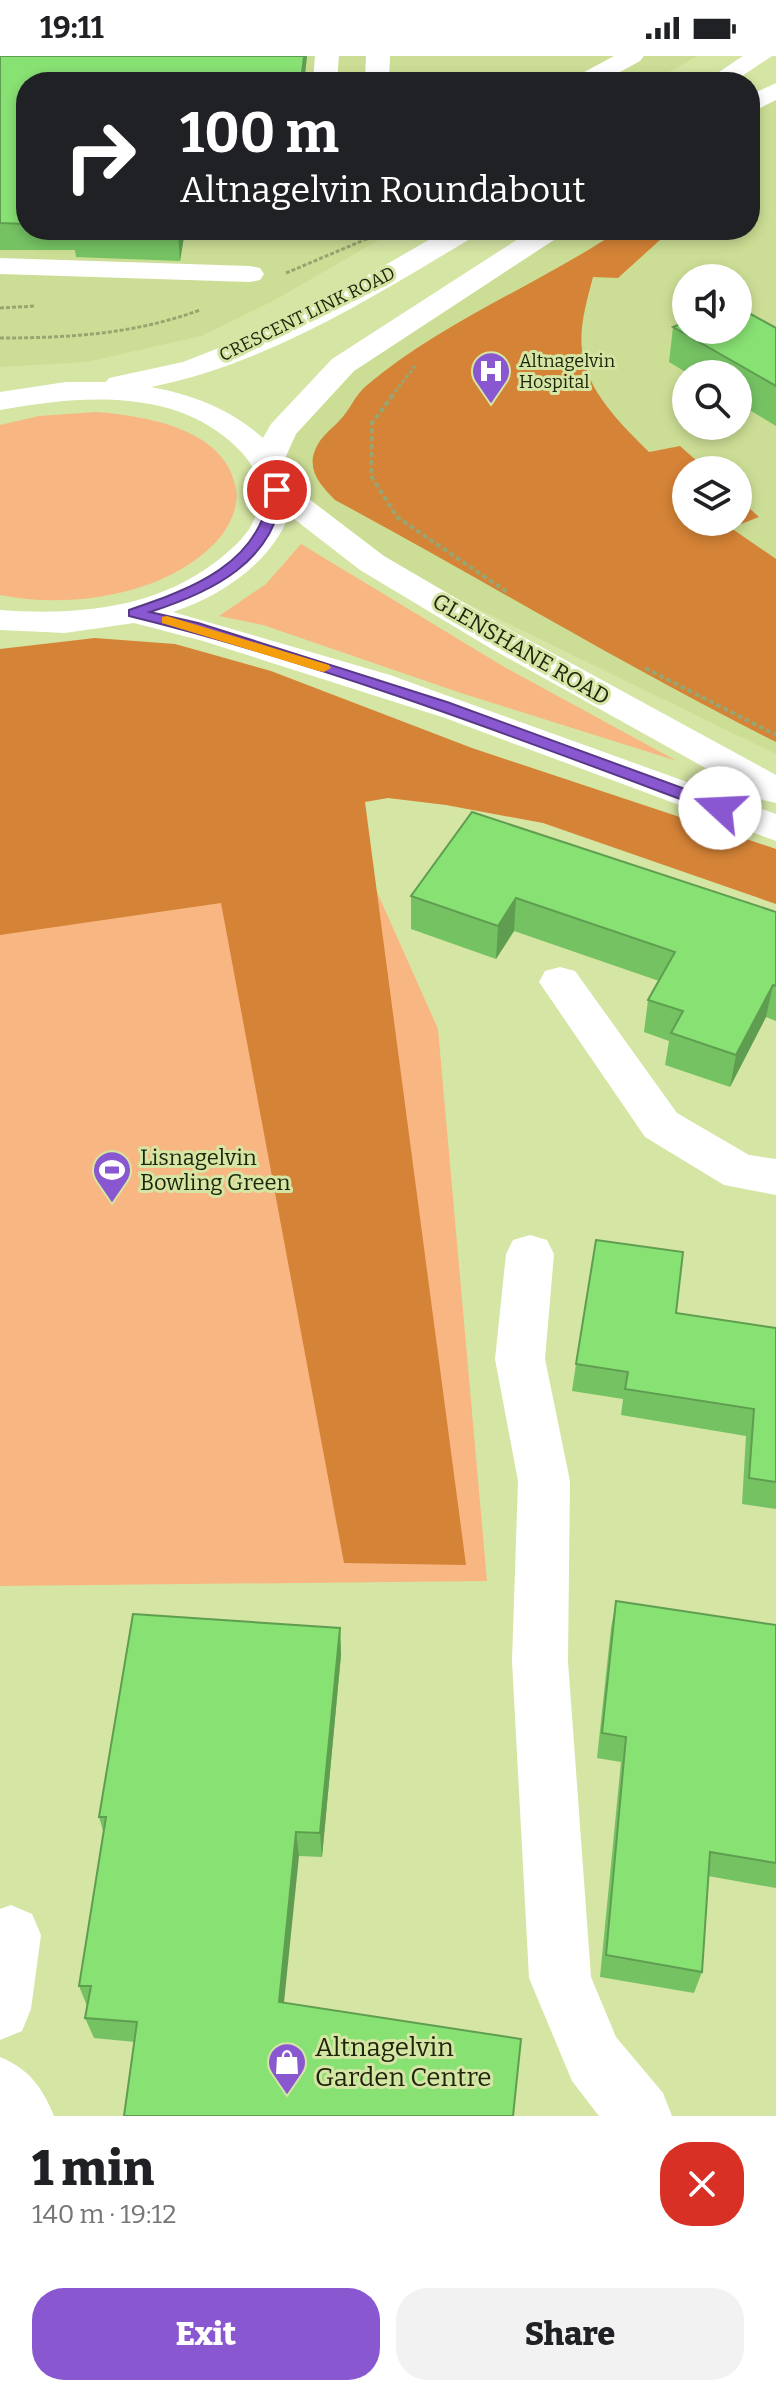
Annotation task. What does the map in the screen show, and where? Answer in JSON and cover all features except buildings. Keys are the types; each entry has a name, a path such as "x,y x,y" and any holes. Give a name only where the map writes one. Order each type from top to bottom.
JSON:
{"main road":[{"path":"602,72 632,56"},
{"path":"733,72 760,56"},
{"name":"CRESCENT LINK ROAD","path":"94,390 203,365 262,341 384,278 448,240"},
{"path":"8,625 80,622 134,613 212,582 240,561 261,538 274,514 272,476 282,431 343,365 535,240"},
{"path":"0,266 261,276"},
{"path":"70,298 81,270"},
{"path":"0,401 34,393 94,390"},
{"name":"GLENSHANE ROAD","path":"94,390 152,395 203,410 243,433 272,476 372,563 502,640 776,791"},
{"path":"134,613 193,626 441,705 776,828"},
{"path":"560,982 661,1125 740,1172 776,1177"},
{"path":"530,1254 520,1359 544,1481 540,1661 560,1978 594,2059 640,2116"},
{"path":"0,2009 11,1935"},
{"path":"0,2089 22,2116"}],"path":[{"path":"261,276 360,240"},
{"path":"0,338 107,334 181,318 207,308"},
{"path":"422,357 372,423 371,476 397,517 509,593"},
{"path":"632,661 776,735"}],"shaded area":[{"path":"0,56 697,56 669,72 16,72 16,240 379,240 273,301 201,336 86,362 0,367"},
{"name":"Altnagelvin Hospital","path":"776,96 776,754 265,505 310,384 543,240 760,240 760,106"},
{"name":"Altnagelvin Hospital","path":"604,240 660,240 618,278 593,277 582,332 585,365 607,406 649,452 680,446 691,456 672,456 672,536 743,536 776,559 776,742 664,684 335,500 321,484 313,467 314,453 359,394 395,363 458,323"},
{"path":"96,412 137,417 181,429 217,452 229,468 236,489 236,504 228,526 214,544 193,562 142,587 84,599 27,599 0,595 0,425 39,416"},
{"path":"301,544 506,668 677,761 458,692 263,625 219,616 266,584"},
{"path":"95,638 175,644 271,671 472,748 776,849 776,904 543,823 388,798 365,802 466,1565 344,1563 221,903 0,935 0,649"},
{"path":"369,874 438,1029 487,1581 0,1586 0,915"}],"slow traffic":[{"path":"167,620 324,668"}],"place":[{"name":"Altnagelvin Hospital","path":"491,405"},
{"name":"Lisnagelvin Bowling Green","path":"112,1204"},
{"name":"Altnagelvin Garden Centre","path":"287,2096"}],"route":[{"path":"277,490 274,514 261,538 240,561 212,582 134,613 193,626 441,705 720,808"}]}
